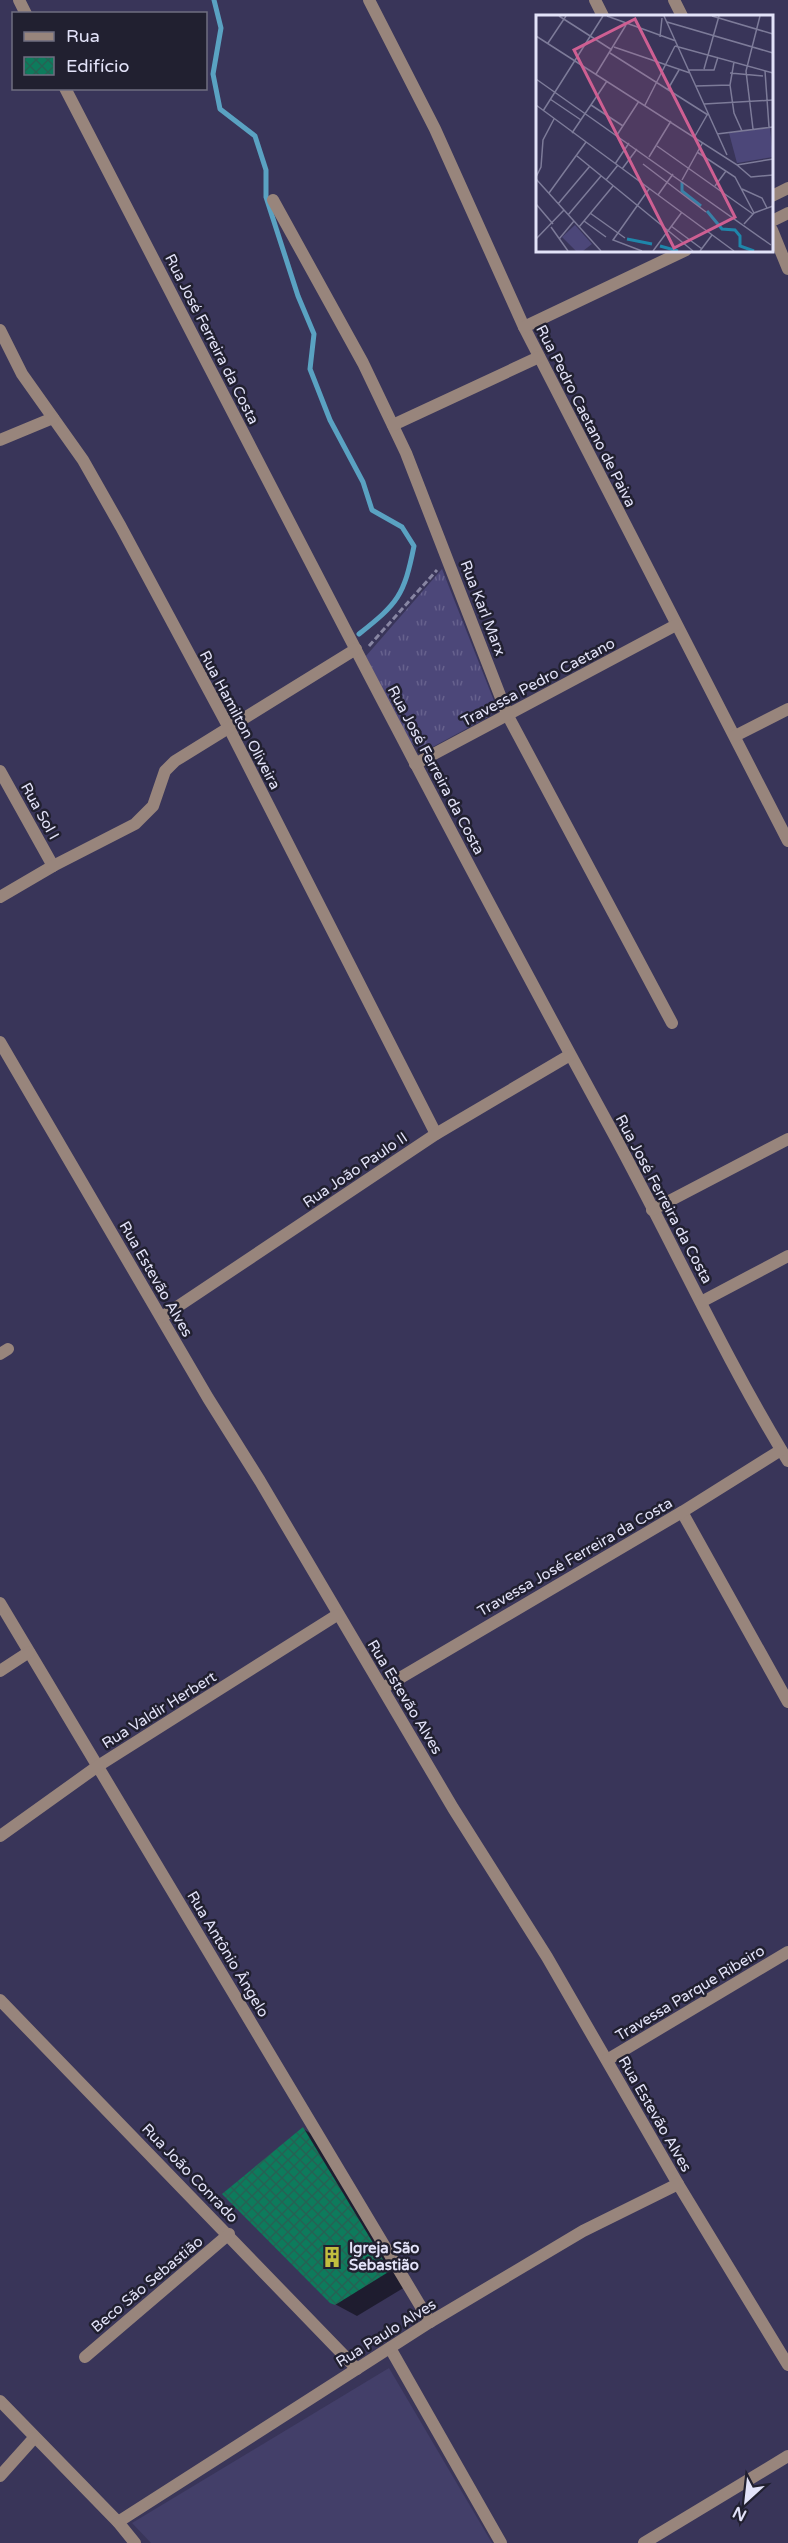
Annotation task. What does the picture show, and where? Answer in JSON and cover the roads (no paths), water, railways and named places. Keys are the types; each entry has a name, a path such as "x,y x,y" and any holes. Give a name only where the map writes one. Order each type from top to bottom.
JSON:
{"street":[{"name":"Rua Pedro Caetano de Paiva","path":"369,0 435,129 524,327 788,841"},
{"path":"595,0 602,15"},
{"path":"674,0 682,15"},
{"name":"Rua José Ferreira da Costa","path":"66,90 415,764 741,1380 785,1456"},
{"path":"773,195 788,188"},
{"name":"Rua Karl Marx","path":"273,200 363,363 393,425 448,557 508,716 672,1023"},
{"path":"773,220 788,213"},
{"path":"773,235 788,269"},
{"path":"524,327 682,252"},
{"name":"Rua Hamilton Oliveira","path":"0,330 22,374 83,460 229,728 436,1134"},
{"path":"393,425 539,357"},
{"path":"0,440 53,418"},
{"name":"Travessa Pedro Caetano","path":"415,764 676,626"},
{"path":"0,897 53,866 135,824 153,806 161,780 170,766 229,728 358,652"},
{"path":"735,736 788,709"},
{"name":"Rua Sol I","path":"0,771 53,866"},
{"name":"Rua Estevão Alves","path":"0,1042 338,1616 453,1808 502,1883 678,2184 788,2365"},
{"name":"Rua João Paulo II","path":"162,1317 436,1134 570,1055"},
{"path":"652,1210 788,1138"},
{"path":"701,1302 788,1256"},
{"name":"Travessa José Ferreira da Costa","path":"383,1688 682,1512 785,1456"},
{"path":"682,1512 788,1702"},
{"name":"Rua Antônio Ângelo","path":"0,1603 430,2322"},
{"name":"Rua Valdir Herbert","path":"0,1836 98,1766 338,1616"},
{"path":"0,1671 29,1652"},
{"name":"Travessa Parque Ribeiro","path":"607,2060 788,1952"},
{"name":"Rua João Conrado","path":"1,2004 229,2234 357,2369"},
{"name":"Rua Paulo Alves","path":"118,2522 430,2322 583,2231 678,2184"},
{"name":"Beco São Sebastião","path":"85,2357 229,2234"},
{"path":"390,2348 501,2543"},
{"path":"0,2401 118,2522 135,2543"},
{"path":"0,2476 34,2438"},
{"path":"644,2543 788,2456"}],"waterway":[{"path":"214,0 221,28 213,74 220,109 255,136 266,170 266,197 298,296 314,334 310,369 330,420 363,482 372,510 402,527 414,546 407,576 397,597 383,614 359,634"}],"place":[{"name":"Igreja São Sebastião","path":"332,2257"}]}
